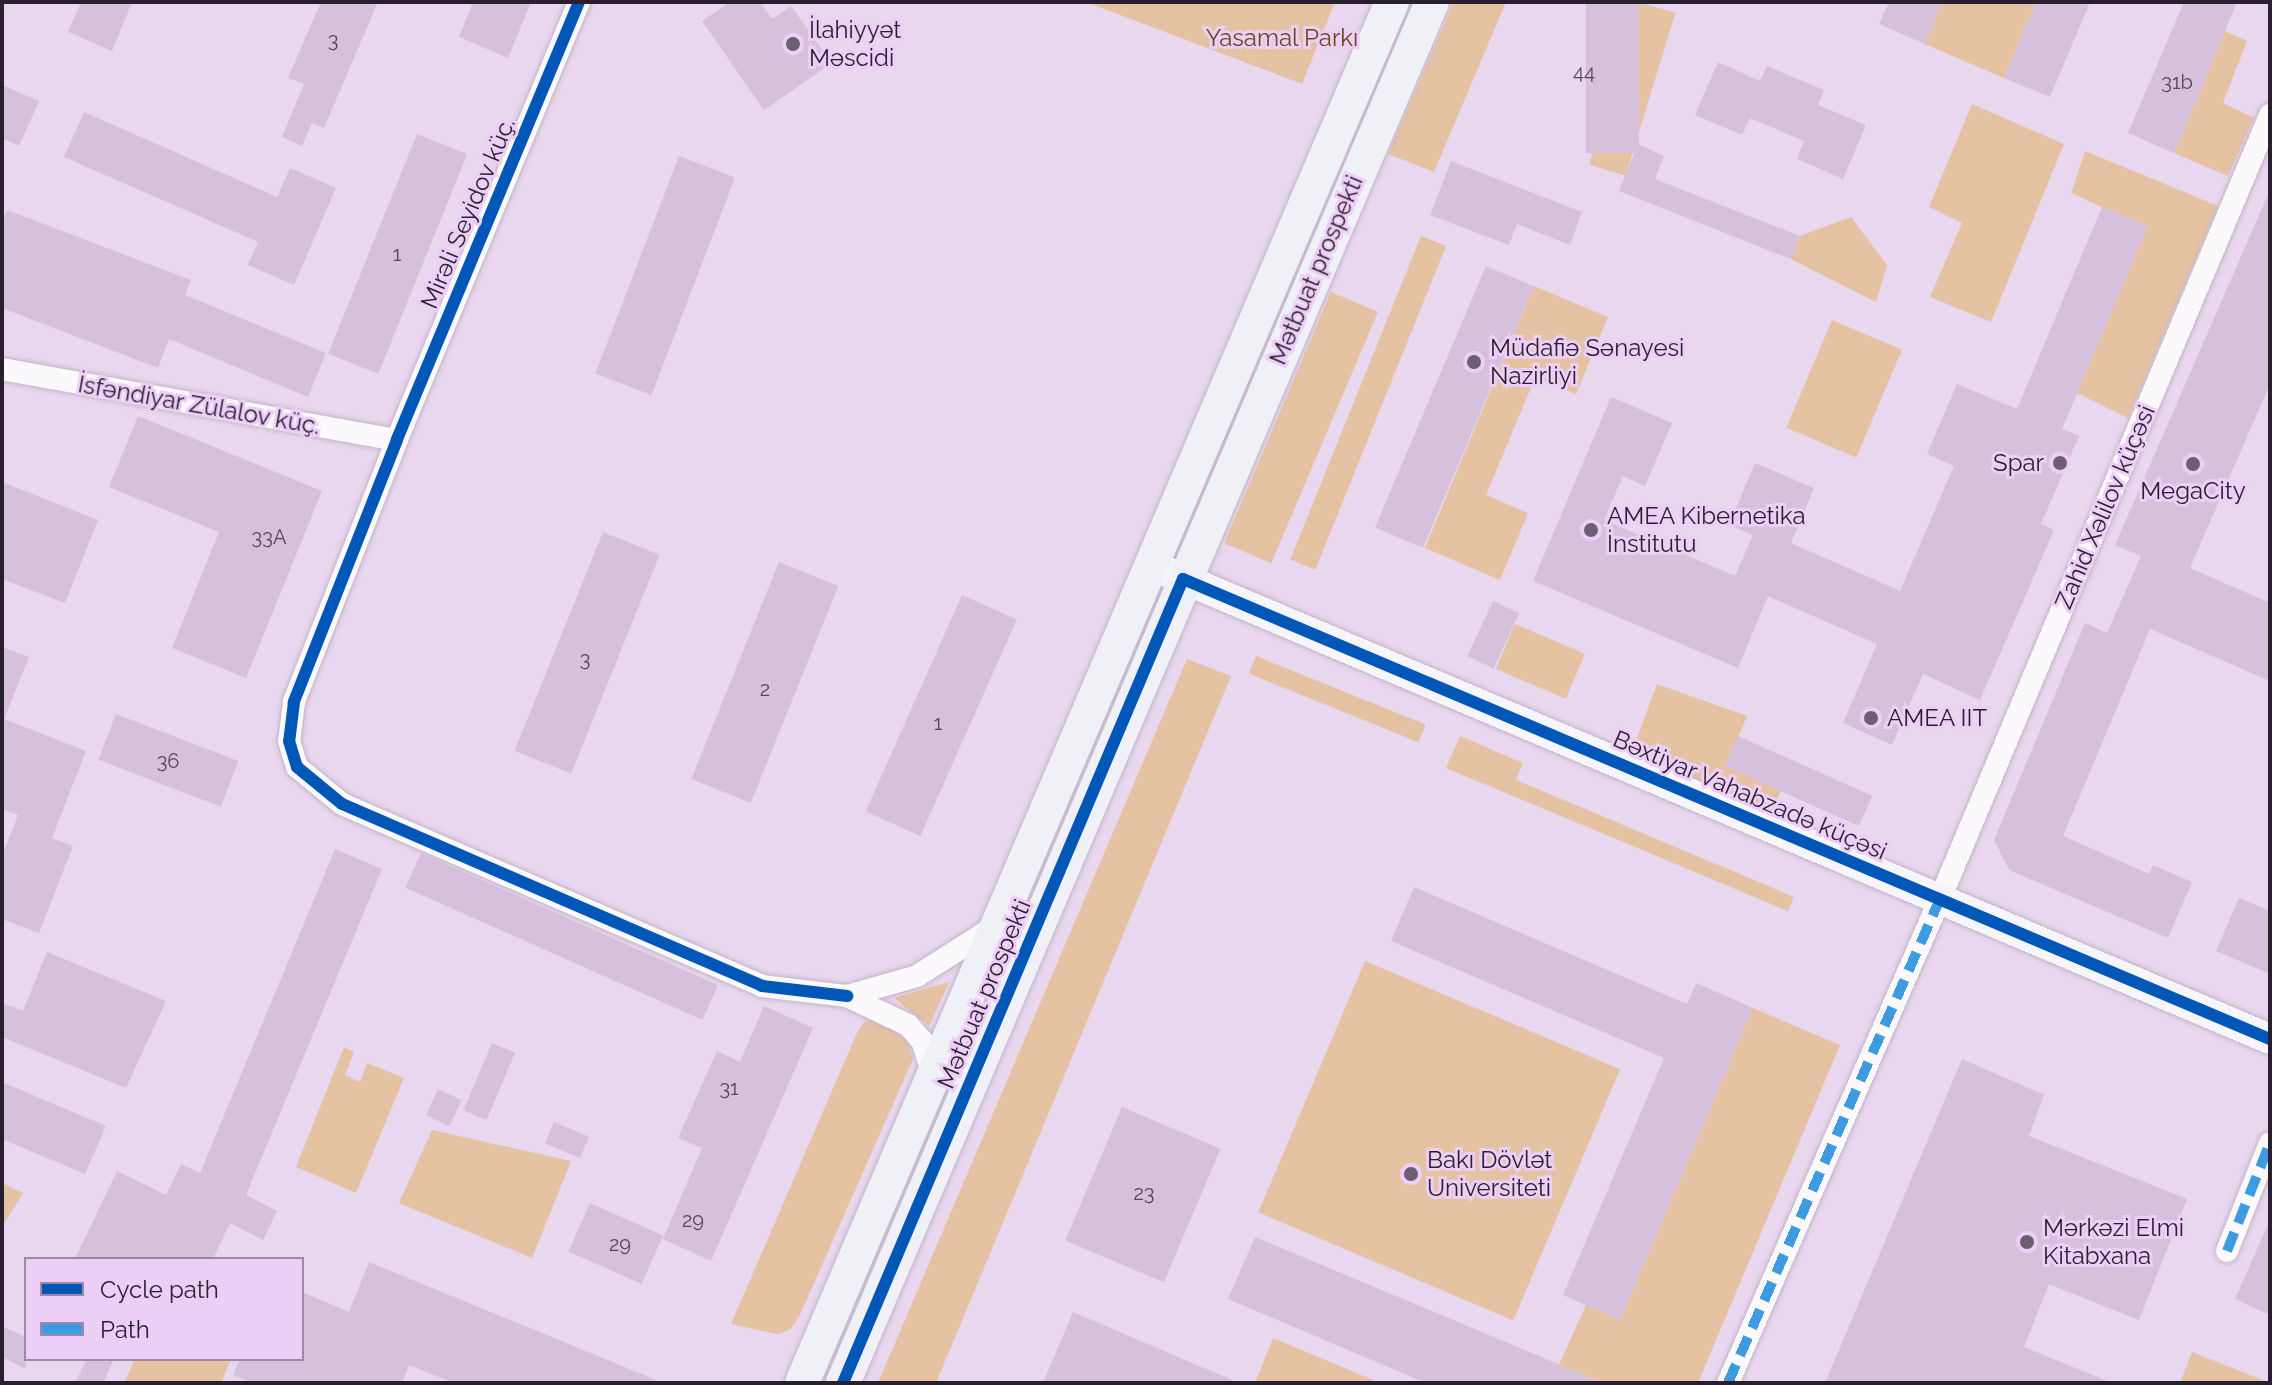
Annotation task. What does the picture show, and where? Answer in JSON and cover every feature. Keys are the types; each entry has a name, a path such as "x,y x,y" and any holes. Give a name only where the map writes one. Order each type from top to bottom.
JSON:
{"main road":[{"name":"Mətbuat prospekti","path":"802,1383 1392,2"},
{"name":"Mətbuat prospekti","path":"843,1383 1165,622 1198,585 1201,539 1432,2"}],"street":[{"name":"Mirəli Seyidov küç.","path":"579,2 397,440 294,702 289,741 297,767 342,804 762,986 847,996"},
{"name":"Zahid Xəlilov küçəsi","path":"1728,1383 1940,899 2270,115"},
{"name":"İsfəndiyar Zülalov küç.","path":"2,369 397,440"},
{"name":"Bəxtiyar Vahabzadə küçəsi","path":"1151,565 2270,1039"},
{"path":"847,996 943,964 998,924"},
{"path":"847,996 908,1025 922,1041 933,1076"},
{"path":"2227,1251 2270,1143"}],"green space":[{"name":"Yasamal Parkı","path":"1086,2 1335,2 1302,84"},
{"path":"1454,2 1506,2 1434,172 1388,154"},
{"path":"1639,2 1675,13 1626,176 1589,165"},
{"path":"1942,2 2036,2 2004,78 1925,44"},
{"path":"2225,31 2247,41 2223,103 2254,118 2228,176 2174,153"},
{"path":"1972,104 2064,144 1991,322 1930,297 1962,223 1929,207"},
{"path":"2085,151 2218,206 2128,418 2077,393 2102,207 2071,193"},
{"path":"1851,217 1887,265 1876,302 1791,259 1800,236"},
{"path":"1421,236 1446,246 1315,570 1290,560"},
{"path":"1534,286 1608,317 1576,394 1535,378 1486,495 1528,513 1500,580 1425,548"},
{"path":"1331,292 1378,312 1271,563 1224,543"},
{"path":"1832,320 1902,350 1856,457 1786,428"},
{"path":"1515,624 1585,654 1566,699 1496,669"},
{"path":"1256,656 1426,725 1419,742 1249,674"},
{"path":"1187,659 1231,676 936,1383 878,1383"},
{"path":"1657,684 1747,716 1726,766 1781,790 1770,818 1629,760"},
{"path":"1460,736 1523,763 1516,780 1794,897 1788,911 1446,768"},
{"path":"1365,961 1620,1069 1513,1321 1258,1212"},
{"path":"949,982 929,1026 894,998"},
{"path":"1753,1008 1840,1045 1698,1383 1604,1383 1559,1365 1586,1305 1620,1320"},
{"path":"877,1018 907,1041 913,1059 800,1315 791,1329 777,1334 731,1324 857,1033 864,1022"},
{"path":"344,1047 354,1052 345,1075 360,1082 367,1063 404,1078 356,1193 296,1167"},
{"path":"432,1130 571,1161 532,1258 399,1203"},
{"path":"2,1183 23,1193 2,1227"},
{"path":"1273,1338 1380,1383 1255,1383"},
{"path":"2192,1352 2270,1383 2180,1383"},
{"path":"134,1361 230,1361 221,1383 124,1383"}],"building":[{"path":"81,2 132,2 112,51 68,32"},
{"path":"321,2 378,2 324,128 312,123 302,146 282,137 304,84 288,78"},
{"path":"473,2 531,2 508,58 459,37"},
{"path":"730,2 760,2 772,19 791,6 832,63 764,110 702,21"},
{"path":"1586,2 1639,2 1639,153 1586,153"},
{"path":"1889,2 1942,2 1925,44 1879,24"},
{"path":"2036,2 2090,2 2050,97 2004,78"},
{"path":"2184,2 2237,2 2174,153 2128,133"},
{"path":"1718,62 1760,81 1767,66 1824,90 1818,105 1866,125 1843,179 1797,159 1804,141 1750,118 1742,135 1695,115"},
{"path":"2,85 39,101 19,146 2,138"},
{"path":"84,112 277,197 290,168 336,188 294,285 248,265 258,242 64,157"},
{"path":"417,134 467,154 378,374 328,354"},
{"path":"1638,144 1664,156 1655,179 1800,236 1791,259 1619,191"},
{"path":"679,156 735,178 652,395 596,374"},
{"path":"1451,161 1582,212 1570,245 1517,224 1509,245 1430,215"},
{"path":"2270,190 2270,384 2190,568 2270,603 2270,681 2150,629 2063,836 2149,874 2153,865 2192,882 2168,938 2009,870 1994,840 2085,623 2107,633 2141,556 2115,545"},
{"path":"2102,207 2148,226 2062,429 2079,436 2041,524 2054,530 1980,700 1923,674 1892,745 1843,723 1877,644 1768,596 1738,668 1533,581 1611,397 1672,423 1645,486 1623,476 1604,520 1735,576 1753,535 1729,525 1755,463 1814,488 1791,543 1900,591 1954,466 1927,454 1957,384 2017,409"},
{"path":"7,210 191,280 185,295 326,353 308,397 169,339 158,368 2,308 2,224"},
{"name":"Müdafiə Sənayesi Nazirliyi","path":"1486,266 1534,286 1423,548 1375,527"},
{"path":"138,416 322,491 246,678 172,648 219,532 109,487"},
{"path":"2,482 98,520 65,603 2,579"},
{"path":"603,532 660,555 571,774 515,751"},
{"path":"779,562 838,586 751,803 691,779"},
{"path":"962,595 1017,619 920,836 866,812"},
{"path":"1493,601 1519,613 1494,669 1467,656"},
{"path":"2,647 29,657 4,719 86,751 52,838 73,846 39,933 2,919 2,856 18,815 2,809"},
{"path":"116,714 238,761 221,807 98,760"},
{"path":"1738,736 1872,796 1859,826 1725,766"},
{"path":"335,849 382,869 246,1195 277,1211 263,1240 230,1223 214,1257 76,1257 117,1171 166,1195 181,1164 200,1173"},
{"path":"421,853 718,985 702,1020 406,888"},
{"path":"1414,887 1687,1004 1696,983 1753,1008 1620,1320 1563,1295 1664,1058 1391,941"},
{"path":"2239,898 2270,911 2270,974 2216,951"},
{"path":"47,952 166,1001 126,1088 2,1037 2,1003 23,1011"},
{"path":"764,1006 813,1028 711,1261 663,1239 702,1148 678,1138 717,1051 740,1062"},
{"path":"492,1043 515,1053 486,1120 463,1110"},
{"name":"Mərkəzi Elmi Kitabxana","path":"1962,1059 2044,1095 2029,1136 2187,1199 2139,1320 2049,1284 2024,1347 2112,1383 1825,1383"},
{"path":"2,1082 106,1126 85,1174 2,1139"},
{"path":"438,1089 462,1100 449,1126 426,1115"},
{"path":"1122,1107 1220,1149 1164,1282 1065,1240"},
{"path":"554,1122 589,1137 580,1158 545,1143"},
{"path":"590,1203 663,1236 642,1284 568,1251"},
{"path":"2270,1220 2270,1315 2235,1299"},
{"path":"1255,1237 1602,1383 1426,1383 1228,1299"},
{"path":"369,1262 661,1383 454,1383 409,1365 402,1383 253,1383 233,1375 239,1361 304,1361 304,1293 349,1312"},
{"path":"1073,1312 1239,1383 1043,1383"},
{"path":"2,1326 24,1336 26,1369 2,1357"},
{"path":"86,1361 113,1361 103,1383 75,1383"}],"marked path":[{"path":"1728,1383 1940,899"},
{"path":"2227,1251 2270,1143"}],"cycle path":[{"path":"579,2 397,440 294,702 289,741 297,767 342,804 762,986 847,996"},
{"path":"843,1383 1183,579 2270,1039"}],"place":[{"name":"İlahiyyət Məscidi","path":"793,44"},
{"name":"Müdafiə Sənayesi Nazirliyi","path":"1474,362"},
{"name":"Spar","path":"2060,463"},
{"name":"MegaCity","path":"2193,464"},
{"name":"AMEA Kibernetika İnstitutu","path":"1591,530"},
{"name":"AMEA IIT","path":"1871,718"},
{"name":"Bakı Dövlət Universiteti","path":"1411,1174"},
{"name":"Mərkəzi Elmi Kitabxana","path":"2027,1242"}]}
